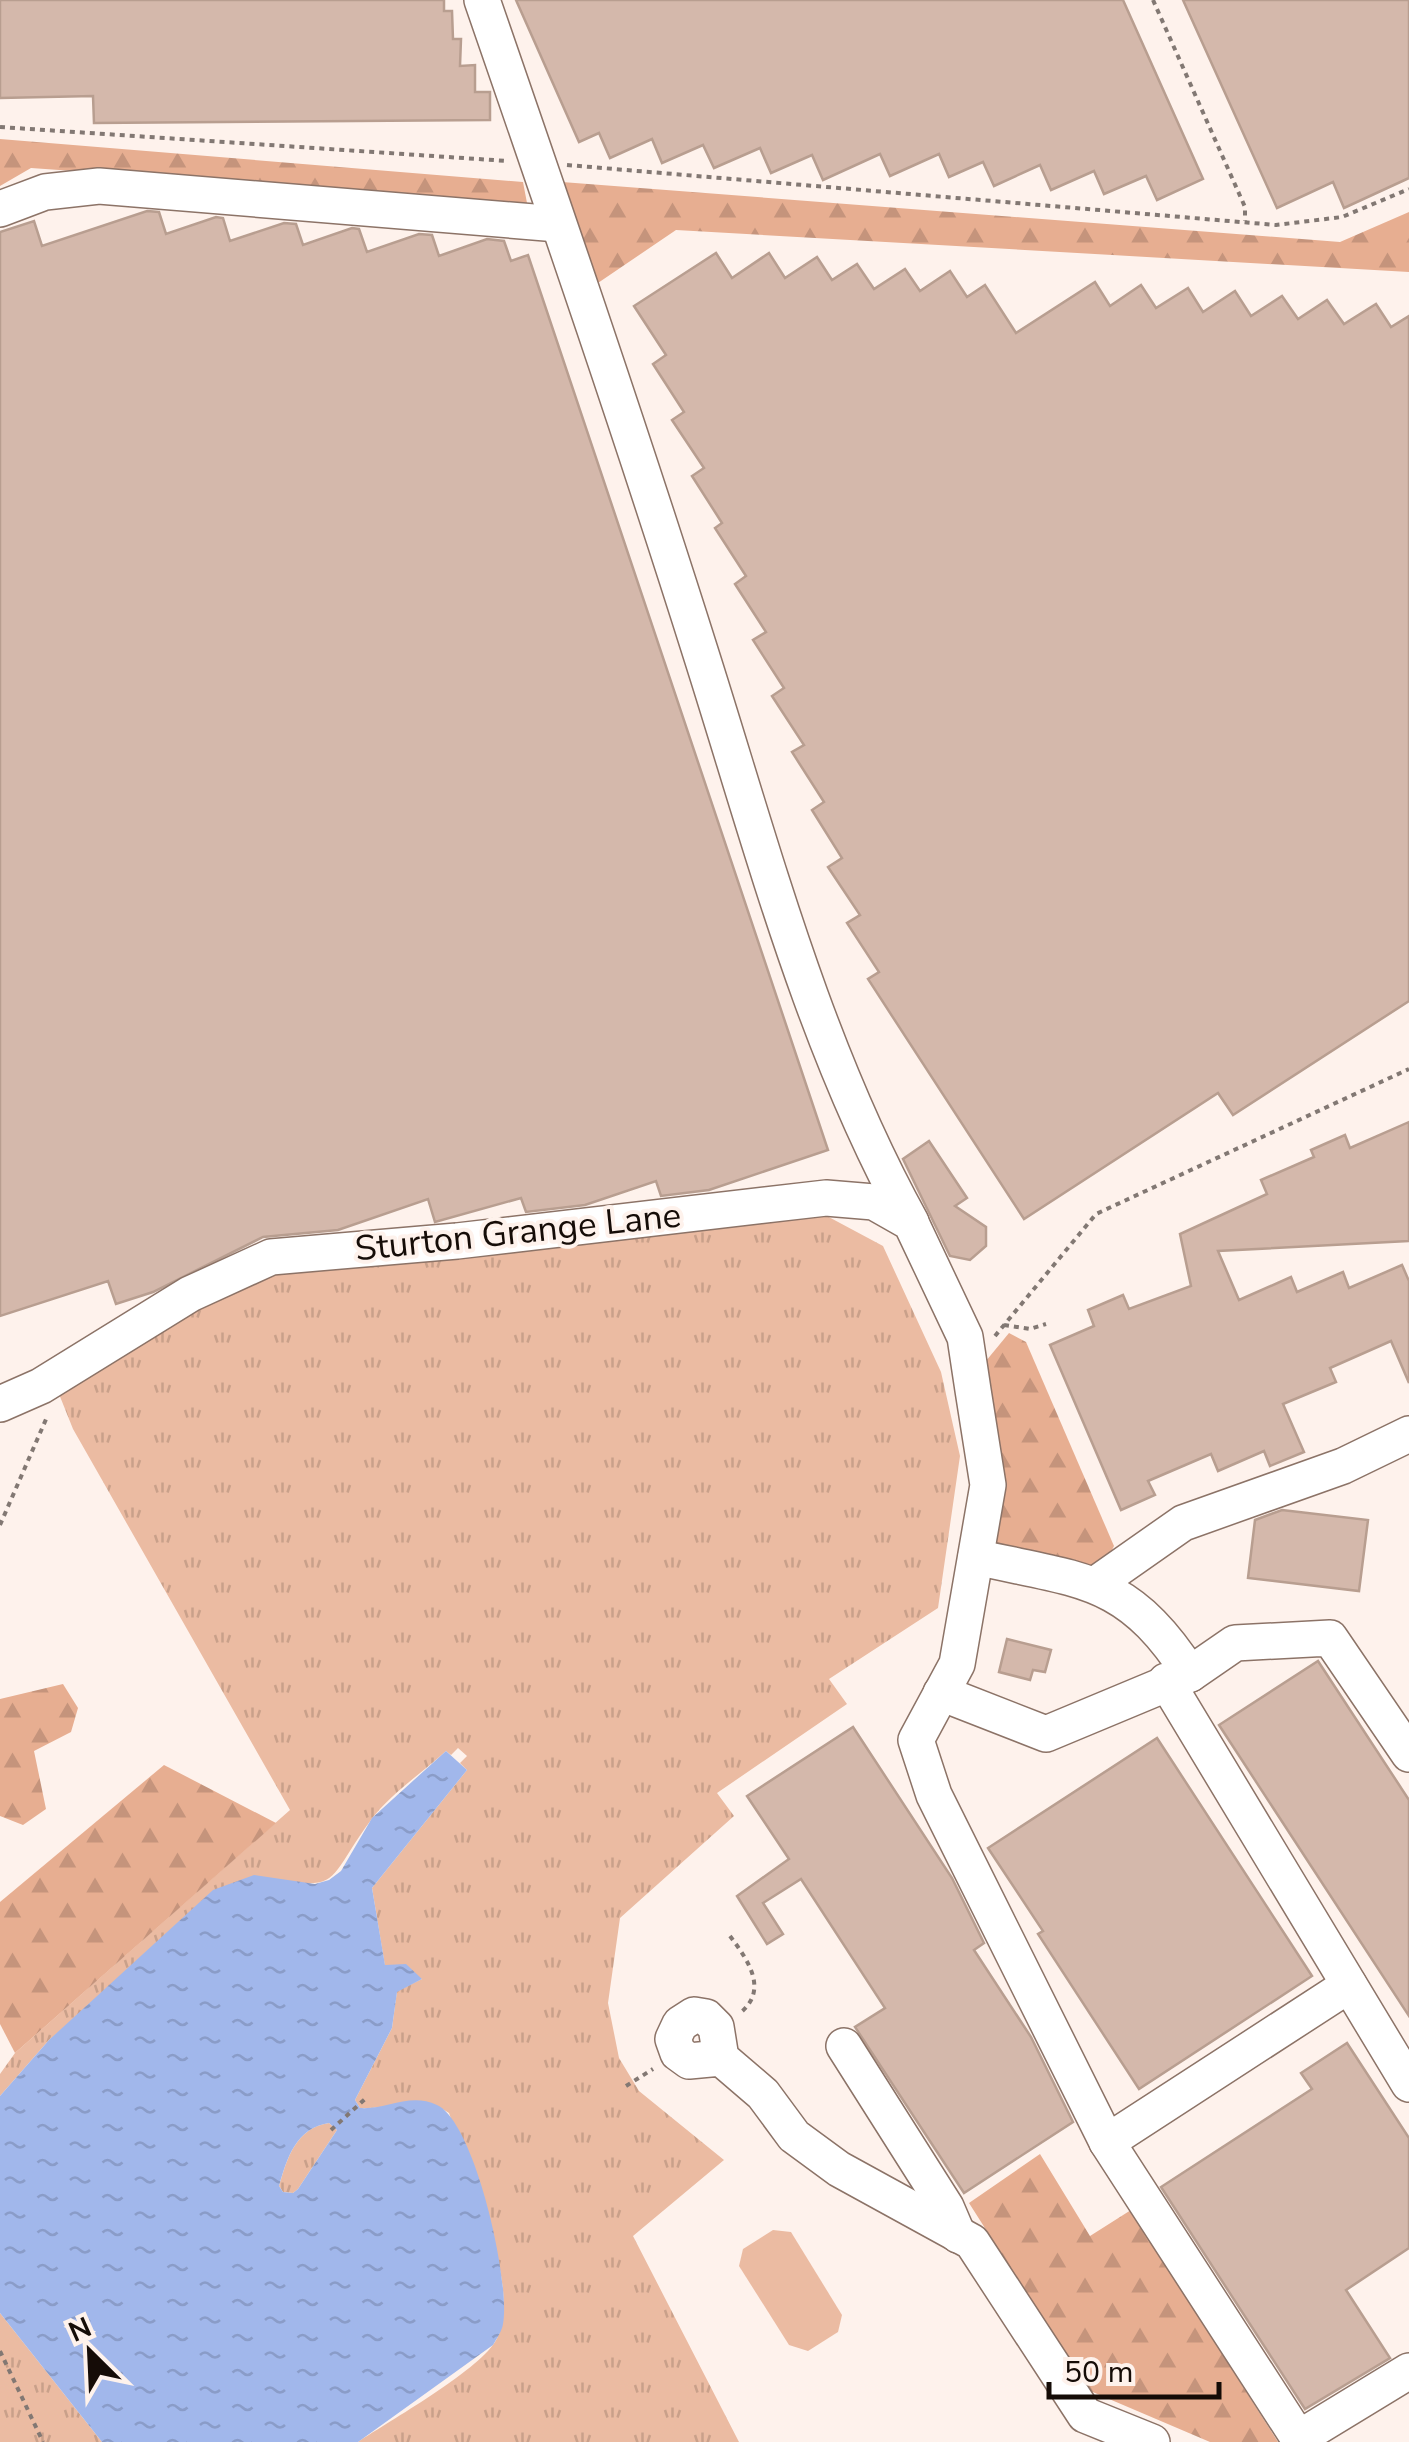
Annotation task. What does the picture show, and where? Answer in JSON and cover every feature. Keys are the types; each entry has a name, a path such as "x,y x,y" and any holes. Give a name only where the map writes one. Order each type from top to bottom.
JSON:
{"lane":[{"path":"482,0 690,617 809,997 884,1173 964,1338 988,1484 957,1664 916,1740 934,1796 1107,2142 1300,2440 1409,2370"},
{"path":"0,209 45,192 99,186 558,224"},
{"name":"Sturton Grange Lane","path":"0,1404 54,1378 190,1294 271,1257 456,1241 826,1198 874,1202 911,1223"},
{"path":"1096,1584 1196,1516 1343,1466 1409,1434"},
{"path":"976,1557 1096,1584 1136,1606 1409,2084"},
{"path":"941,1693 1046,1734 1178,1677 1236,1643 1330,1638 1409,1754"},
{"path":"1107,2142 1350,1985"},
{"path":"678,2053 689,2061 718,2042 794,2136 839,2169 972,2242 1085,2415 1152,2442"},
{"path":"844,2046 946,2207 958,2235"}],"path":[{"path":"1153,0 1245,207 1245,222"},
{"path":"0,127 537,162 1276,225 1342,218 1409,189"},
{"path":"970,1366 1096,1214 1409,1069"},
{"path":"1004,1325 1030,1329 1046,1324"},
{"path":"0,1525 46,1421 54,1378"},
{"path":"718,2042 752,2003 756,1983 746,1956 730,1936"},
{"path":"626,2086 678,2053"},
{"path":"331,2130 364,2099"},
{"path":"0,2351 43,2442"}],"green space":[{"path":"0,139 523,182 527,203 31,168 0,186"},
{"path":"562,182 1340,242 1409,212 1409,272 676,230 595,285"},
{"path":"825,1215 883,1246 941,1372 960,1456 938,1608 829,1679 847,1704 717,1793 734,1816 620,1918 608,2003 619,2058 639,2091 724,2160 633,2236 739,2442 358,2442 470,2367 495,2342 503,2320 499,2262 449,2113 416,2102 360,2108 355,2100 392,2028 397,1991 422,1979 385,1966 372,1888 467,1770 460,1763 467,1756 458,1748 451,1755 446,1751 397,1793 371,1820 329,1878 304,1883 254,1876 49,2040 0,2096 0,2074 15,2053 290,1810 73,1429 59,1394 175,1318 277,1272 555,1248"},
{"path":"1009,1333 1026,1342 1114,1546 1104,1566 1082,1577 987,1546 981,1367"},
{"path":"63,1684 78,1708 71,1732 34,1751 46,1809 23,1825 0,1816 0,1699"},
{"path":"164,1765 276,1823 15,2053 0,2024 0,1902"},
{"path":"329,2123 337,2130 298,2189 283,2192 279,2186 295,2146 308,2131"},
{"path":"1040,2154 1090,2236 1131,2210 1278,2442 1210,2442 1088,2390 969,2203"},
{"path":"773,2230 791,2232 842,2315 838,2332 808,2351 789,2345 739,2266 743,2249"},
{"path":"0,2313 102,2442 0,2442"}],"water":[{"path":"446,1751 467,1770 372,1888 385,1965 406,1964 422,1979 397,1992 392,2028 355,2100 360,2108 427,2101 451,2118 477,2171 496,2241 504,2304 500,2332 493,2345 358,2442 102,2442 0,2313 0,2096 49,2040 213,1890 254,1875 315,1884 329,1880 341,1871 372,1818","holes":["329,2123 337,2130 298,2189 283,2192 279,2186 282,2175 301,2138"]}],"building":[{"path":"0,0 444,0 444,11 452,11 453,39 461,39 460,66 475,65 475,92 490,92 490,120 94,123 93,96 0,98"},
{"path":"516,0 1123,0 1203,179 1157,200 1146,176 1104,194 1094,171 1051,190 1040,165 994,186 983,162 949,177 939,154 890,176 880,154 823,180 812,155 771,173 760,148 714,168 703,145 662,163 652,139 610,158 599,133 579,142"},
{"path":"1183,0 1409,0 1409,178 1344,208 1333,182 1277,208"},
{"path":"147,211 159,212 166,234 216,217 223,218 230,241 284,223 296,224 303,245 352,228 359,229 367,252 419,234 432,235 439,256 487,239 504,241 511,261 528,255 828,1150 709,1190 661,1196 656,1181 585,1205 526,1212 521,1198 435,1222 428,1199 338,1230 263,1237 153,1292 116,1304 108,1281 0,1316 0,232 34,221 42,246"},
{"path":"716,253 732,278 769,253 785,278 817,257 832,280 857,264 874,289 905,269 920,291 950,271 967,297 985,285 1016,333 1095,282 1110,306 1141,285 1156,308 1188,288 1203,312 1235,291 1251,316 1282,296 1298,319 1327,300 1344,324 1376,304 1391,327 1409,316 1409,1001 1233,1115 1218,1093 1024,1219 868,979 879,972 847,923 860,915 828,867 842,858 812,810 824,802 792,752 804,745 772,696 784,688 753,640 766,632 735,584 746,576 715,528 722,523 692,476 704,468 672,420 684,412 653,364 666,355 634,306"},
{"path":"1409,1122 1409,1241 1218,1251 1239,1300 1291,1277 1297,1292 1343,1272 1349,1288 1402,1265 1409,1281 1409,1383 1391,1341 1330,1368 1336,1382 1283,1404 1304,1452 1270,1466 1264,1451 1218,1471 1211,1454 1148,1481 1155,1495 1121,1510 1050,1345 1094,1326 1088,1310 1123,1295 1129,1309 1191,1286 1180,1234 1267,1194 1261,1180 1314,1157 1311,1150 1345,1135 1350,1148"},
{"path":"929,1141 967,1198 955,1206 986,1227 986,1246 970,1260 950,1256 903,1159"},
{"path":"1282,1510 1368,1520 1359,1591 1248,1578 1255,1520"},
{"path":"1007,1639 1051,1650 1045,1672 1033,1670 1030,1680 999,1672"},
{"path":"1318,1661 1409,1800 1409,2016 1219,1725"},
{"path":"853,1727 952,1878 984,1943 974,1950 1031,2037 1073,2122 964,2193 855,2027 885,2008 801,1879 763,1903 783,1934 767,1944 737,1896 789,1859 747,1796"},
{"path":"1157,1738 1312,1976 1139,2089 1038,1934 1043,1931 988,1848"},
{"path":"1347,2043 1409,2138 1409,2248 1346,2290 1390,2358 1305,2409 1161,2187 1312,2089 1301,2073"}]}
